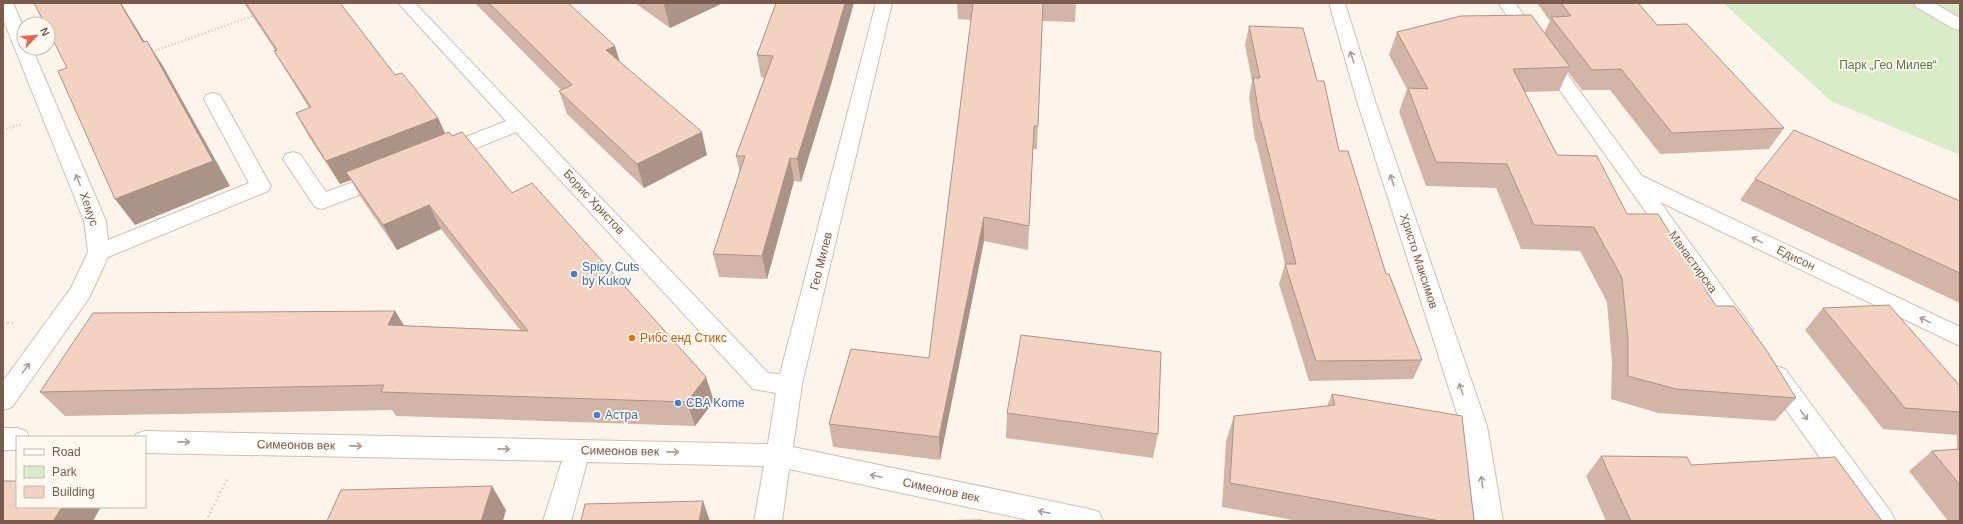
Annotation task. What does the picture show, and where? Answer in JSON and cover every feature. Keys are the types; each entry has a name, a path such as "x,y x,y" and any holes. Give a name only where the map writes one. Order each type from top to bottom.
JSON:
{"street":[{"name":"Хемус","path":"5,3 95,221 100,252"},
{"name":"Борис Христов","path":"406,3 762,382 790,384"},
{"name":"Гео Милев","path":"768,521 777,455 790,384 884,3"},
{"name":"Христо Максимов","path":"1337,3 1366,102 1474,426 1489,521"},
{"name":"Манастирска","path":"1506,3 1881,521"},
{"path":"1922,3 1960,25"},
{"path":"3,400 81,292 100,252 260,186 213,99"},
{"path":"424,161 520,123"},
{"path":"293,159 322,202 402,170"},
{"name":"Едисон","path":"1633,180 1960,337"},
{"path":"3,439 16,439"},
{"name":"Симеонов век","path":"146,442 777,455 1088,521"},
{"path":"557,521 578,450"}],"path":[{"path":"146,54 257,14"},
{"path":"206,521 246,444"}],"green space":[{"name":"Парк „Гео Милев“","path":"1723,3 1960,3 1960,155 1831,101"}],"building":[{"path":"34,3 120,3 143,42 147,41 213,161 115,199 58,71 67,68 56,46 56,16 41,16"},
{"path":"246,3 340,3 395,75 402,73 438,118 326,161 296,113 311,107 274,51 277,50"},
{"path":"489,3 568,3 615,46 606,50 702,132 637,164 559,91 572,85"},
{"path":"776,3 845,3 797,159 790,158 762,256 713,254 745,156 736,156 773,56 757,55"},
{"path":"973,3 1043,3 1038,126 1034,126 1029,226 984,217 939,437 829,424 851,349 929,358"},
{"path":"1561,3 1638,3 1657,25 1687,24 1784,128 1672,133 1621,69 1592,70 1551,17 1571,16"},
{"path":"1531,15 1570,67 1513,69 1557,155 1597,156 1627,214 1658,214 1716,306 1734,306 1767,351 1796,398 1676,389 1628,376 1628,340 1622,278 1594,227 1534,225 1507,164 1436,162 1408,88 1428,89 1397,32 1461,16"},
{"path":"1249,26 1303,28 1317,81 1324,81 1339,151 1348,151 1386,274 1389,274 1422,360 1316,361 1285,264 1296,264 1260,121 1253,78 1260,78"},
{"path":"1794,130 1960,201 1960,273 1755,179"},
{"path":"449,132 452,136 462,132 512,193 532,183 706,377 687,402 381,392 384,385 40,392 93,313 395,311 388,325 528,331 429,205 383,225 346,172"},
{"path":"1889,305 1960,386 1960,412 1905,408 1823,308"},
{"path":"1021,335 1161,352 1158,434 1007,413"},
{"path":"1332,394 1462,416 1474,521 1440,521 1230,483 1234,416 1335,405"},
{"path":"1960,449 1960,485 1932,451"},
{"path":"1601,456 1687,457 1691,465 1835,457 1882,521 1631,521"},
{"path":"3,481 16,481 16,508 61,508 53,521 3,521"},
{"path":"492,486 481,521 327,521 341,490"},
{"path":"703,501 699,521 581,521 585,504"},
{"path":"982,520 982,521 918,521"}],"place":[{"name":"Spicy Cuts by Kukov","path":"574,274"},
{"name":"Рибс енд Стикс","path":"632,338"},
{"name":"CBA Kome","path":"678,403"},
{"name":"Астра","path":"597,415"}]}
